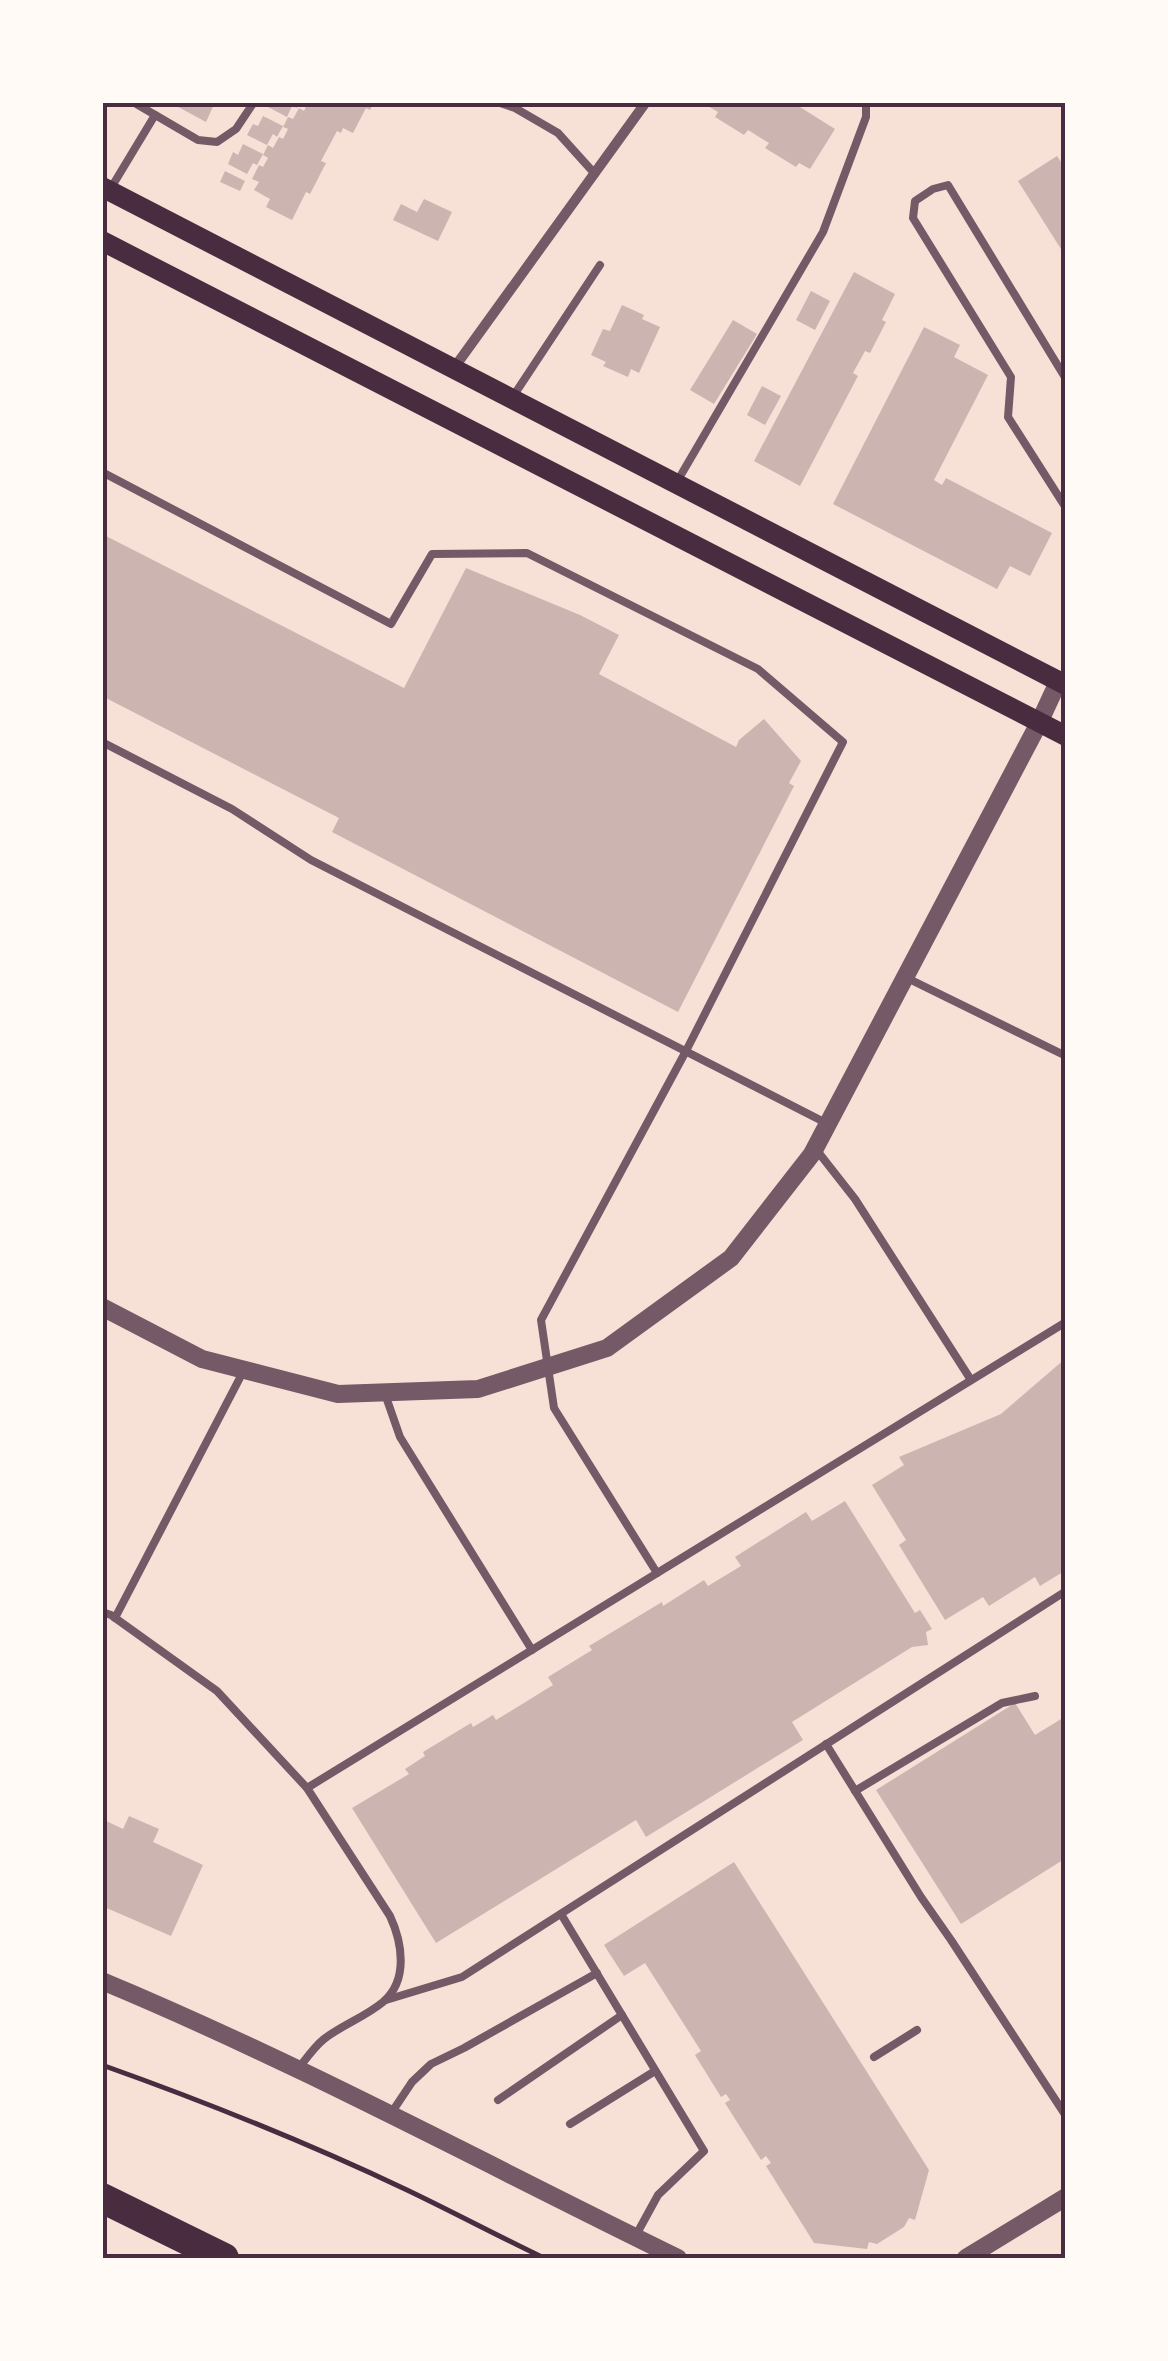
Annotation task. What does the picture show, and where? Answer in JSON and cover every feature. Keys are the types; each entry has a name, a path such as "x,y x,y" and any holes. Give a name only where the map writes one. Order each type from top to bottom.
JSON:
{"highway":[{"path":"102,2198 224,2258"}],"main road":[{"path":"105,191 1063,678"},
{"path":"102,241 1066,736"}],"street":[{"path":"454,368 646,102"},
{"path":"102,1306 202,1359 338,1394 478,1389 606,1348 731,1258 815,1148 1063,678"},
{"path":"102,1981 298,2069 678,2258"},
{"path":"966,2258 1066,2196"}],"lane":[{"path":"133,102 198,140 218,142 236,128 254,102"},
{"path":"497,102 558,133 595,174"},
{"path":"676,484 823,232 866,117 866,102"},
{"path":"105,191 155,115"},
{"path":"1066,379 948,185 915,202 914,218 1011,377 1008,417 1066,508"},
{"path":"512,398 600,265"},
{"path":"102,472 390,624 432,554 526,553 758,669 843,742 686,1051 541,1320 554,1408 656,1574"},
{"path":"102,742 232,809 312,860 828,1124"},
{"path":"906,977 1066,1056"},
{"path":"815,1148 856,1200 971,1380"},
{"path":"307,1788 1066,1322"},
{"path":"116,1618 244,1370"},
{"path":"384,1392 400,1437 532,1650"},
{"path":"298,2069 321,2041 386,2000 462,1977 1066,1591"},
{"path":"102,1612 217,1691 307,1788 399,1936 400,1970 386,2000"},
{"path":"855,1790 1002,1703 1035,1696"},
{"path":"826,1744 921,1897 1066,2116"},
{"path":"561,1914 704,2152 658,2195 635,2237"},
{"path":"390,2115 412,2082 431,2064 596,1973"},
{"path":"498,2100 622,2015"},
{"path":"874,2057 917,2030"},
{"path":"570,2124 655,2071"}],"path":[{"path":"102,2065 286,2136 408,2190 544,2258"}],"building":[{"path":"169,102 215,102 206,122"},
{"path":"270,102 300,102 297,108 292,106 287,117 268,107"},
{"path":"308,102 374,102 370,110 366,108 353,133 343,128 341,133 337,131 321,161 326,163 292,220 266,207 270,199 254,190 259,182 252,179 268,158 263,155 268,145 273,148 279,137 283,139 288,117 293,119 299,108 304,111"},
{"path":"707,102 792,102 835,129 810,169 799,163 796,167 765,148 769,143 748,130 744,135 715,117 718,112"},
{"path":"263,116 283,126 267,145 247,135"},
{"path":"243,144 263,154 247,174 228,164 233,152 238,155"},
{"path":"1057,156 1066,169 1066,257 1018,181"},
{"path":"225,171 245,181 240,191 220,182"},
{"path":"424,199 452,212 438,241 393,220 401,204 417,212"},
{"path":"854,272 895,294 882,320 886,322 870,353 865,351 853,373 858,376 800,486 754,461"},
{"path":"811,291 830,301 815,330 796,320"},
{"path":"622,305 660,327 639,373 631,369 628,377 603,366 606,362 591,355 603,329 610,331"},
{"path":"733,320 757,334 714,404 690,390"},
{"path":"924,327 960,345 954,357 988,375 934,480 942,485 946,478 1052,533 1030,576 1010,566 997,589 833,504"},
{"path":"762,386 781,396 765,425 747,415"},
{"path":"102,534 404,688 466,568 619,635 599,674 736,747 764,719 801,761 789,783 794,786 678,1012 332,832 339,818 102,696"},
{"path":"1066,1358 1066,1570 1040,1586 1035,1577 989,1606 983,1597 945,1620 899,1545 906,1540 872,1485 904,1465 899,1457 1001,1414"},
{"path":"845,1501 915,1613 920,1610 932,1629 926,1632 928,1645 912,1647 792,1722 803,1740 646,1837 636,1820 436,1943 352,1808 409,1774 405,1769 425,1756 423,1752 471,1723 473,1727 493,1715 496,1720 553,1685 548,1677 592,1650 589,1646 662,1602 663,1606 704,1580 708,1586 741,1566 735,1557 806,1512 812,1521"},
{"path":"1015,1703 1035,1735 1066,1716 1066,1858 961,1924 876,1790"},
{"path":"129,1816 159,1829 153,1842 203,1865 171,1936 102,1906 102,1819 123,1829"},
{"path":"734,1862 929,2170 915,2220 909,2218 904,2227 877,2244 869,2242 867,2249 814,2243 766,2166 771,2163 766,2156 761,2160 725,2103 730,2100 726,2094 721,2097 695,2055 701,2051 645,1963 624,1976 604,1945"}]}
